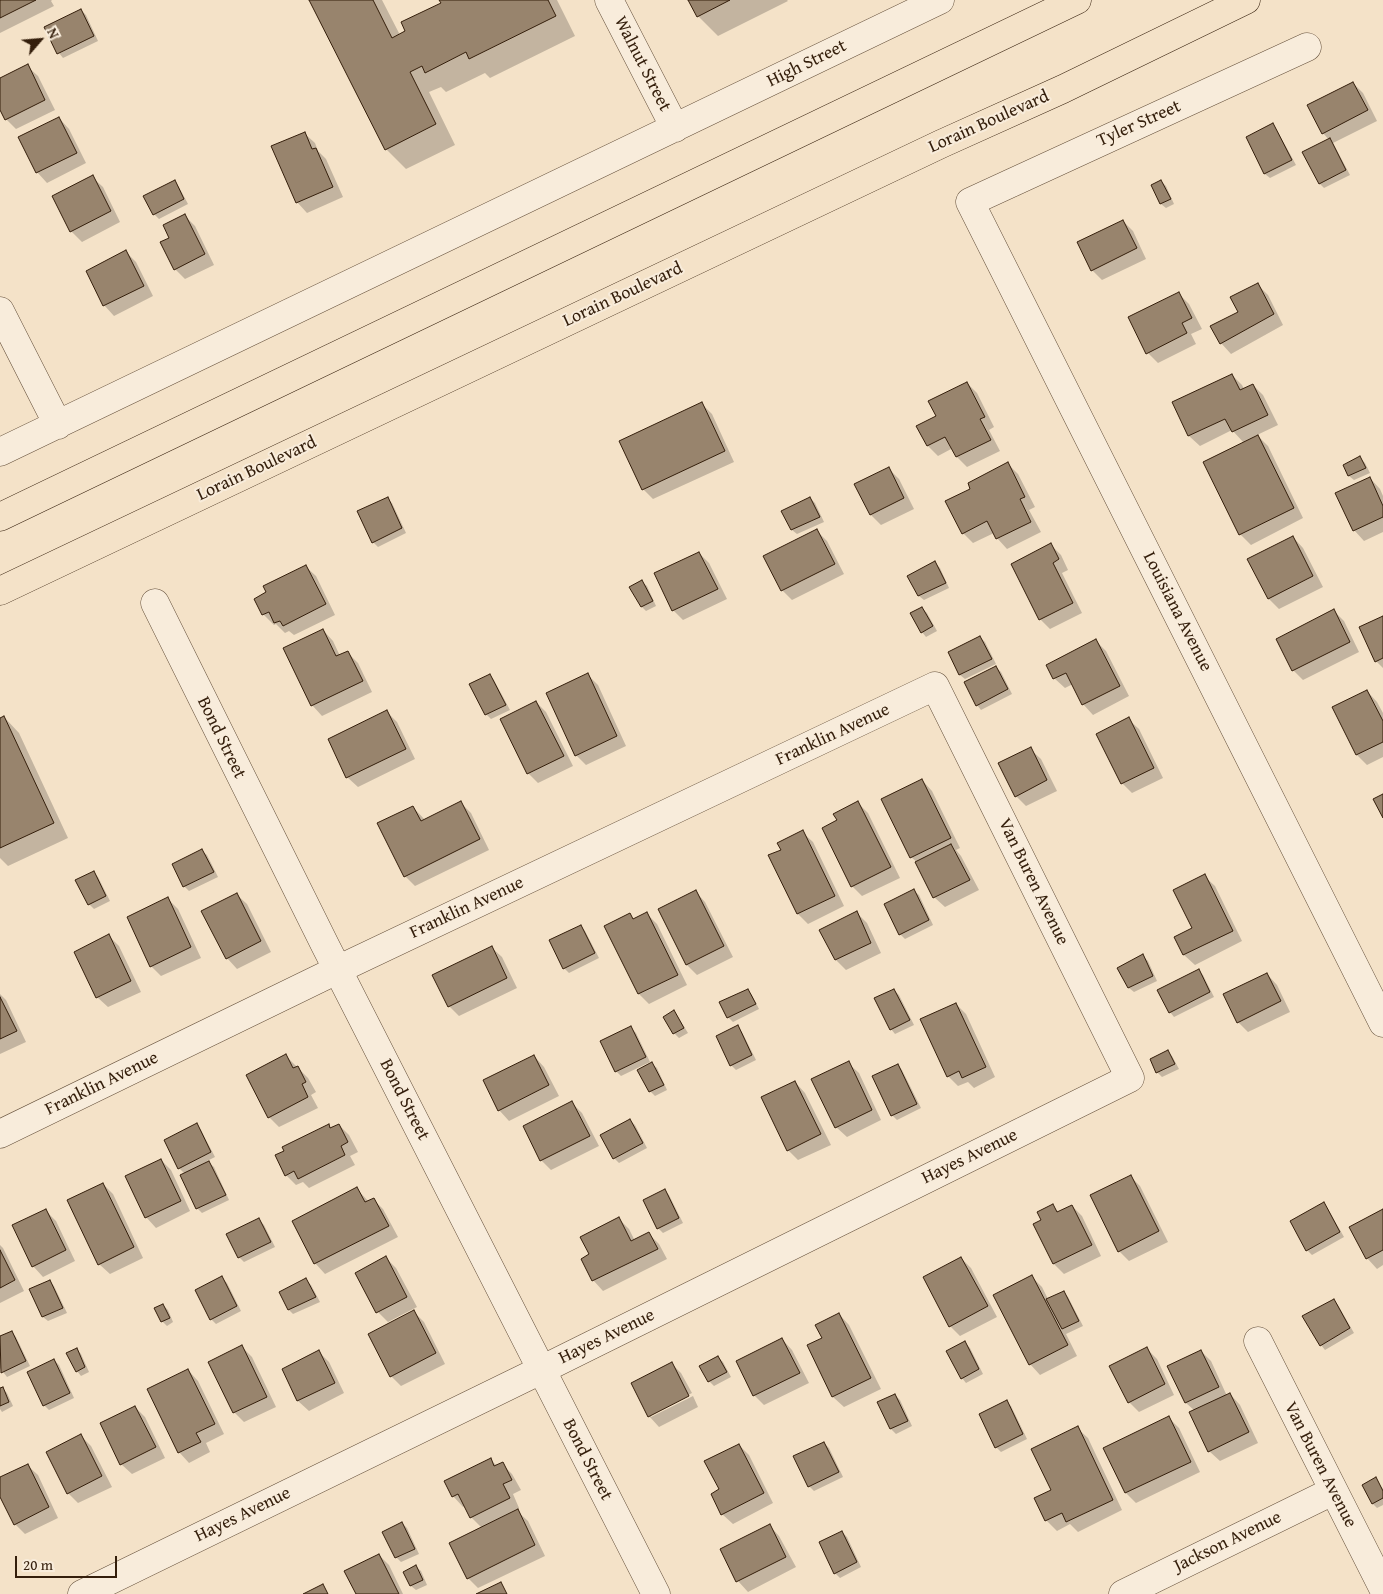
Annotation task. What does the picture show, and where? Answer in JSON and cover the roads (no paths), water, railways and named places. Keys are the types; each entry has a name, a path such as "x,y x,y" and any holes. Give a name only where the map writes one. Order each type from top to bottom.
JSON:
{"main road":[{"path":"0,517 1077,0"},
{"name":"Lorain Boulevard","path":"0,591 914,157 1063,89 1246,0"}],"street":[{"name":"Walnut Street","path":"609,0 675,128"},
{"name":"High Street","path":"675,128 940,0"},
{"name":"Tyler Street","path":"970,202 1307,48"},
{"path":"0,452 675,128"},
{"name":"Louisiana Avenue","path":"970,202 1383,1023"},
{"path":"0,311 58,425"},
{"name":"Bond Street","path":"154,603 337,970 656,1594"},
{"name":"Franklin Avenue","path":"0,1134 337,970 936,686"},
{"name":"Van Buren Avenue","path":"936,686 1130,1078"},
{"name":"Hayes Avenue","path":"82,1594 541,1370 1130,1078"},
{"name":"Van Buren Avenue","path":"1258,1340 1383,1588"},
{"name":"Jackson Avenue","path":"1122,1594 1333,1491"}]}
